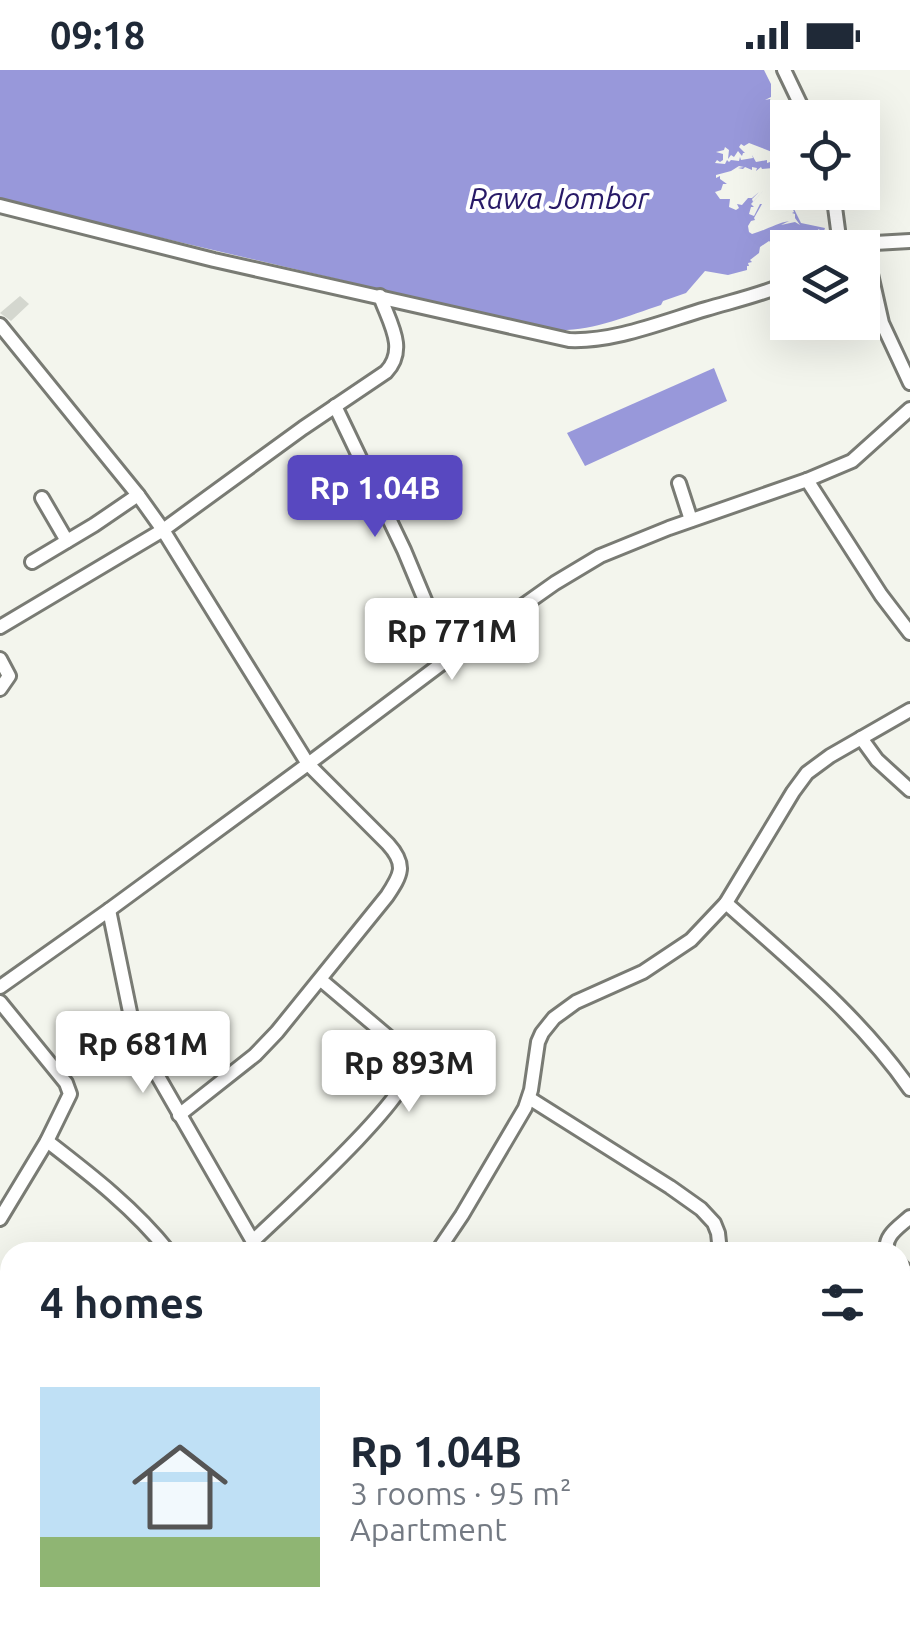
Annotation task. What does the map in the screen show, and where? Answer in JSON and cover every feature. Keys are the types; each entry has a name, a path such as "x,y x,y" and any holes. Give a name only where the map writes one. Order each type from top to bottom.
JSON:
{"street":[{"path":"784,70 798,100"},
{"path":"0,206 214,260 579,340 656,324 770,289"},
{"path":"880,242 910,241"},
{"path":"0,627 162,530 380,376 396,359 397,344 380,296"},
{"path":"880,315 910,383"},
{"path":"0,324 138,495 308,764 388,844 401,864 387,896 277,1032 255,1055 179,1115"},
{"path":"0,353 15,342"},
{"path":"335,406 450,658"},
{"path":"0,987 555,583 600,556 852,460 910,409"},
{"path":"807,480 910,633"},
{"path":"679,483 691,520"},
{"path":"32,562 138,495"},
{"path":"42,498 67,542"},
{"path":"0,659 8,674 0,689"},
{"path":"444,1242 529,1098 538,1042 554,1018 576,1002 643,972 702,930 726,903 800,781 816,766 910,710"},
{"path":"861,738 910,790"},
{"path":"726,903 810,977 883,1052 910,1088"},
{"path":"109,910 135,1032 147,1060 253,1242"},
{"path":"261,1242 382,1114 411,1066 405,1052 321,980"},
{"path":"0,1002 69,1088 68,1101 0,1220"},
{"path":"529,1098 701,1209 714,1223 719,1242"},
{"path":"47,1141 119,1197 161,1242"},
{"path":"887,1242 910,1218"}],"water":[{"name":"Rawa Jombor","path":"0,70 764,70 771,84 771,97 765,100 770,100 770,151 741,144 739,147 745,153 742,156 738,151 728,159 729,150 725,147 716,152 723,154 723,160 715,163 753,158 752,155 756,162 770,162 770,168 756,171 757,168 739,166 716,175 727,184 715,192 720,199 730,199 729,207 736,210 737,204 742,205 759,192 752,199 754,207 749,214 754,216 762,204 748,226 752,234 789,221 781,225 800,225 793,210 801,223 825,228 770,230 770,242 760,247 747,270 728,275 705,271 686,293 661,305 595,326 554,330 0,200"},
{"path":"714,368 727,401 585,466 567,433"}],"building":[{"path":"20,296 29,304 11,321 0,313"}]}
